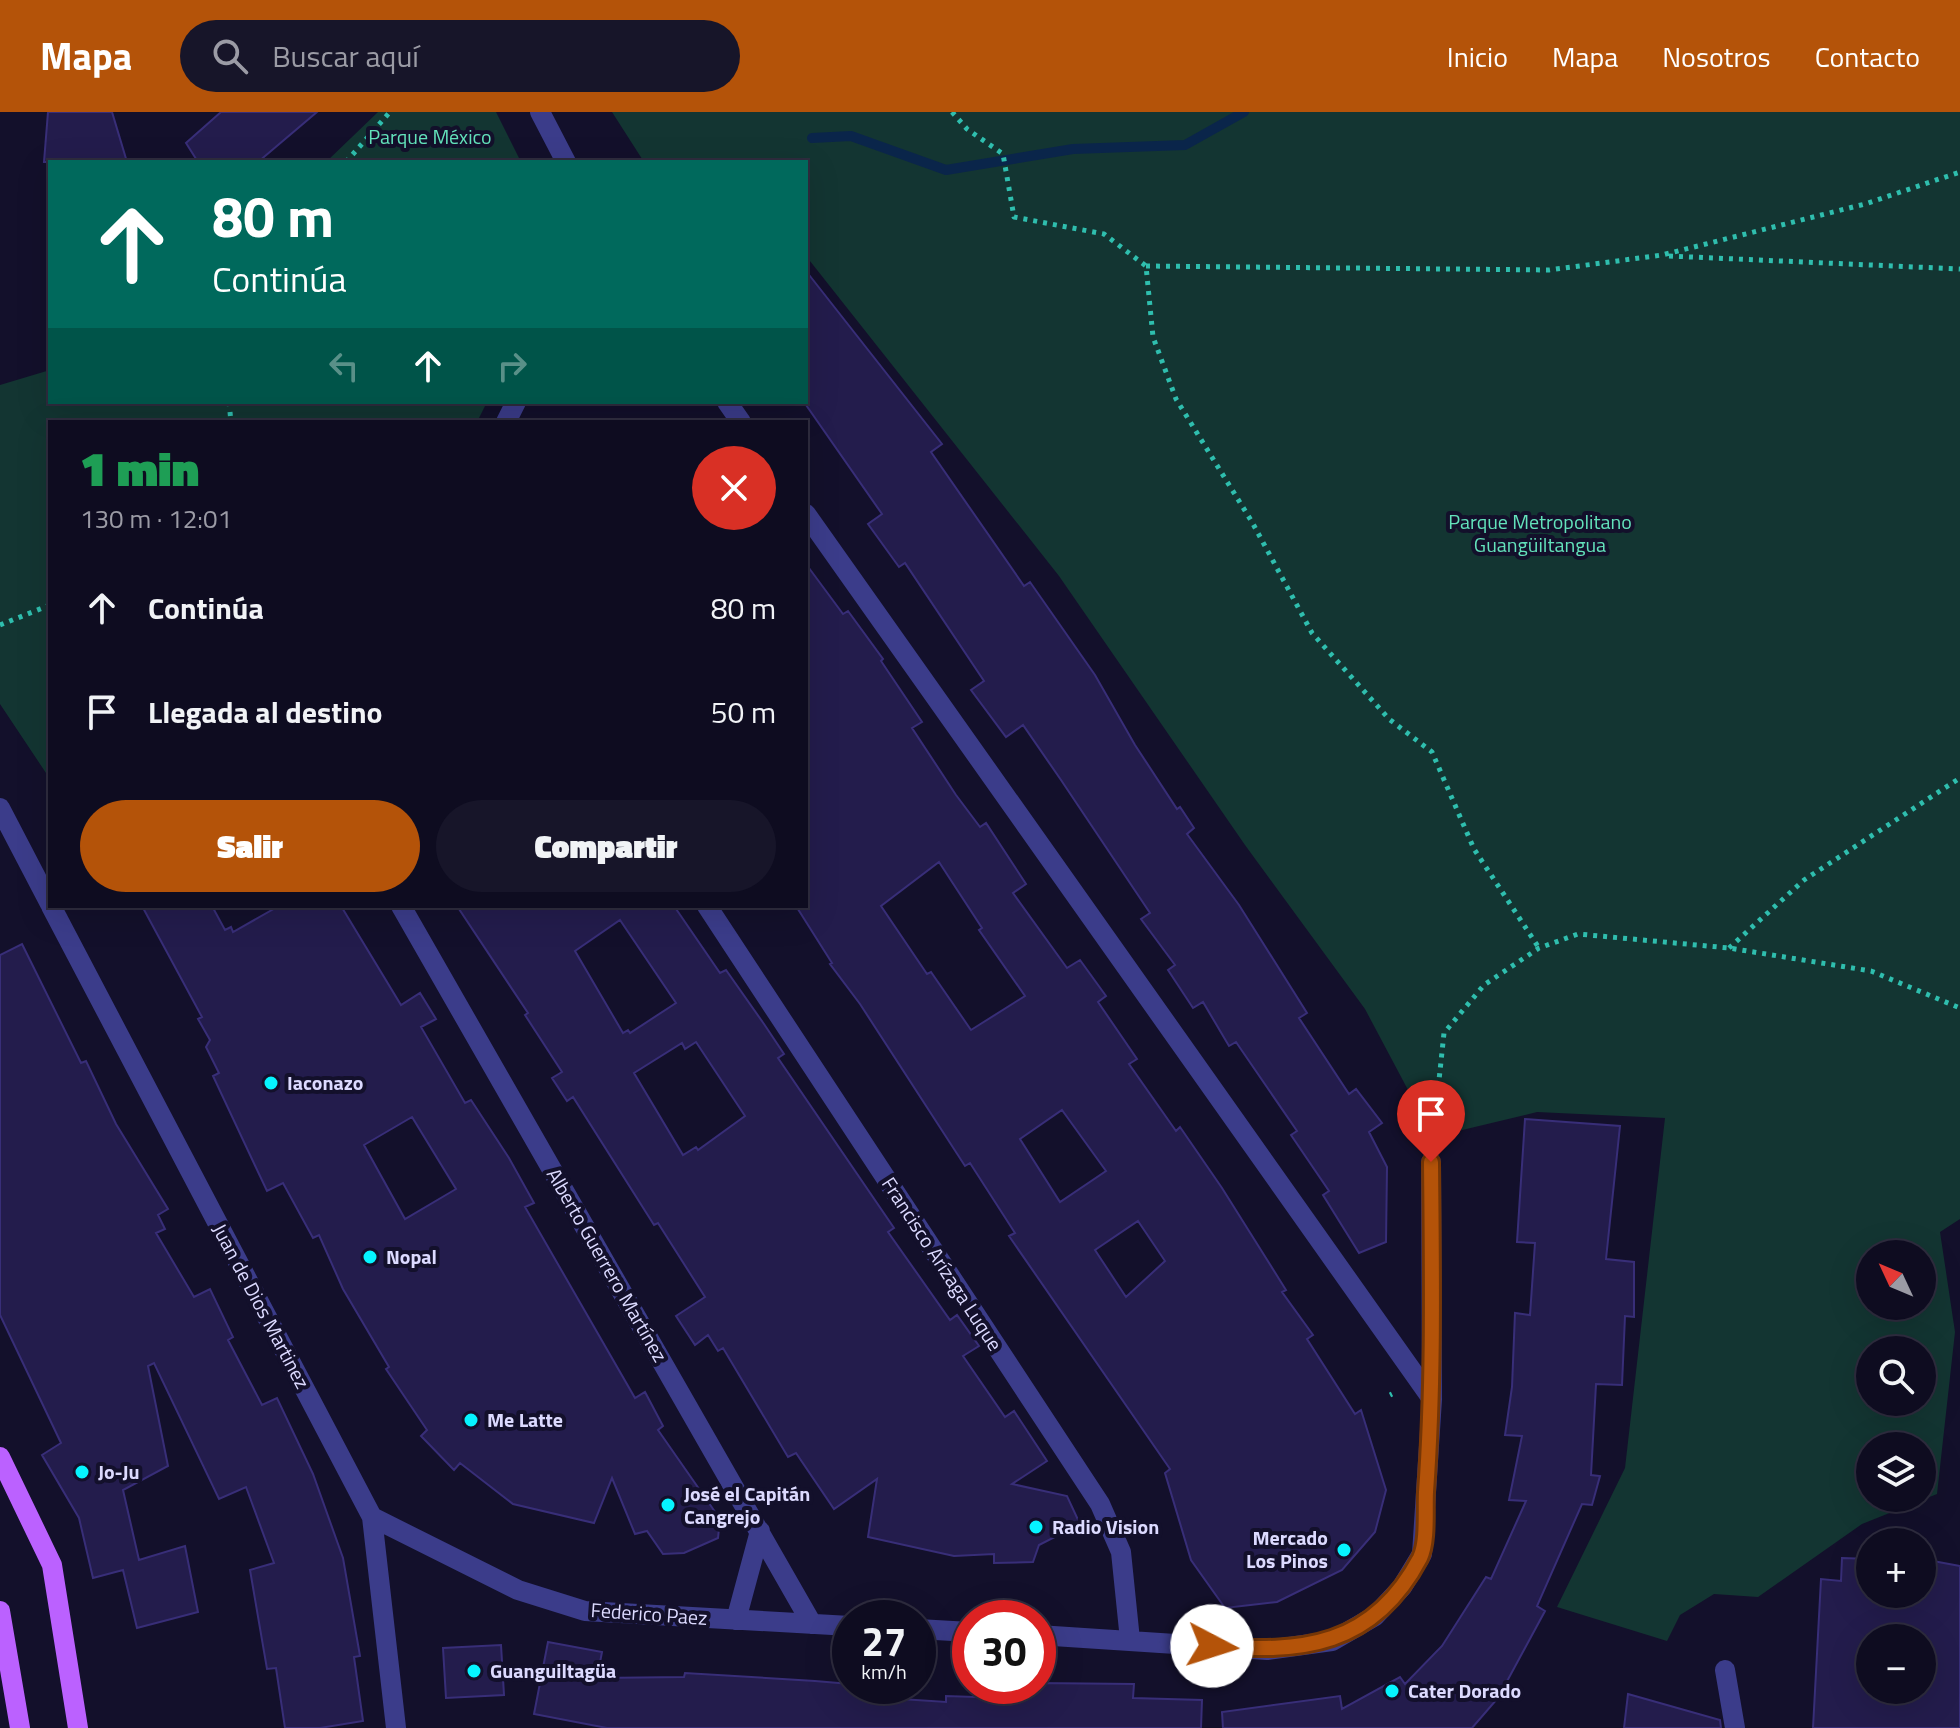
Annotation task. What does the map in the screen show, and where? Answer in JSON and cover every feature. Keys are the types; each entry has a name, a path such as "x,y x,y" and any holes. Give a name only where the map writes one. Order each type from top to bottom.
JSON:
{"main road":[{"path":"0,1457 52,1565 78,1728"},
{"path":"0,1611 20,1728"}],"street":[{"path":"540,112 564,160"},
{"path":"808,517 1432,1399"},
{"name":"Juan de Dios Martinez","path":"0,808 48,899"},
{"name":"Juan de Dios Martinez","path":"53,908 372,1517 396,1728"},
{"name":"Alberto Guerrero Martínez","path":"402,908 812,1624"},
{"name":"Francisco Arízaga Luque","path":"708,908 1100,1504 1121,1552 1130,1640"},
{"path":"1056,1636 1267,1650 1332,1641 1375,1616 1402,1587 1422,1554 1432,1399 1431,1162"},
{"name":"Federico Paez","path":"372,1517 518,1590 585,1611 832,1625"},
{"path":"736,1620 760,1531"},
{"path":"1725,1670 1735,1711 1735,1728"}],"path":[{"path":"348,160 390,112"},
{"path":"952,112 967,129 1003,154 1014,217 1104,234 1146,266 1549,270 1662,255 1865,204 1960,172"},
{"path":"1662,255 1960,269"},
{"path":"1146,266 1153,337 1176,399 1252,522 1312,633 1389,719 1432,752 1474,849 1539,948"},
{"path":"0,625 48,606"},
{"path":"1729,948 1804,880 1960,778"},
{"path":"1431,1162 1444,1033 1484,985 1539,948 1578,934 1729,948 1871,971 1960,1008"}],"green space":[{"name":"Parque México","path":"378,112 496,112 520,160 328,160"},
{"name":"Parque Metropolitano Guangüiltangua","path":"612,112 1960,112 1960,1219 1940,1232 1955,1332 1937,1494 1936,1432 1856,1432 1856,1512 1892,1512 1862,1524 1758,1597 1714,1594 1680,1615 1667,1641 1557,1607 1625,1468 1665,1118 1537,1112 1433,1137 1365,1009 1245,845 1059,576 808,259 808,160 643,160"},
{"path":"48,371 48,404 486,404 478,420 48,420 48,776 0,704 0,385"}],"building":[{"path":"48,112 112,112 126,160 44,162"},
{"path":"221,112 317,112 260,160 197,160 186,143"},
{"path":"808,274 942,444 931,452 1024,586 1030,582 1095,675 1135,745 1177,809 1180,807 1194,828 1187,834 1239,905 1307,1013 1299,1018 1349,1094 1356,1089 1382,1123 1369,1132 1387,1167 1386,1242 1359,1253 1323,1195 1329,1191 1291,1135 1297,1131 1236,1042 1229,1046 1203,1002 1193,1008 1168,970 1175,965 1141,919 1150,913 1061,780 1023,725 1006,737 971,690 984,681 905,563 899,567 868,524 882,514 806,405"},
{"path":"808,567 843,614 848,611 883,659 881,661 922,722 912,728 956,795 980,827 986,823 1026,884 1013,893 1067,968 1080,960 1106,996 1098,1002 1137,1059 1129,1064 1176,1131 1180,1127 1222,1188 1286,1290 1282,1292 1313,1335 1307,1339 1355,1414 1361,1410 1386,1490 1375,1532 1342,1570 1277,1602 1225,1608 1191,1560 1165,1473 1170,1469 1009,1236 1015,1233 970,1163 965,1166 797,908 808,908","holes":["939,862 982,928 979,930 1025,996 971,1030 931,972 927,974 881,906","1062,1110 1106,1171 1060,1202 1020,1139","1138,1221 1165,1261 1126,1297 1095,1250"]},
{"path":"143,908 213,908 225,930 231,927 233,932 275,908 342,908 401,1005 420,993 436,1019 421,1027 465,1103 471,1100 509,1158 534,1203 525,1207 635,1398 645,1392 663,1426 658,1430 720,1519 718,1538 684,1553 663,1554 647,1531 635,1534 612,1478 594,1523 513,1504 460,1463 454,1470 421,1436 427,1430 386,1369 389,1367 343,1289 319,1235 313,1238 283,1183 267,1191 213,1076 219,1073 206,1047 210,1040 198,1019 202,1017","holes":["412,1117 456,1189 405,1219 364,1145"]},
{"path":"458,908 675,908 720,973 726,970 784,1054 778,1058 894,1228 888,1232 950,1320 957,1315 979,1346 963,1356 1005,1417 1014,1411 1047,1461 1012,1484 1067,1496 1080,1524 1039,1545 1033,1562 994,1563 994,1554 954,1556 868,1537 877,1479 834,1509 796,1453 788,1457 723,1348 718,1351 708,1335 695,1345 676,1316 705,1297 658,1223 654,1225 573,1097 567,1101 552,1078 562,1072 525,1015 528,1013","holes":["620,920 676,1003 630,1033 628,1030 623,1033 575,951","696,1042 745,1116 698,1150 696,1147 683,1155 634,1073 682,1043 685,1049"]},
{"path":"22,944 81,1063 86,1061 116,1124 168,1209 158,1215 165,1229 156,1233 194,1297 210,1289 233,1337 228,1340 262,1405 277,1398 313,1474 343,1558 360,1656 354,1657 363,1721 320,1728 285,1728 276,1668 267,1669 250,1570 274,1563 246,1487 219,1499 154,1363 148,1366 168,1466 123,1490 139,1560 185,1546 198,1612 137,1628 123,1570 93,1578 79,1518 42,1455 61,1443 0,1315 0,955"},
{"path":"1525,1119 1620,1126 1606,1259 1634,1262 1634,1317 1625,1316 1622,1385 1596,1384 1591,1475 1600,1476 1592,1505 1582,1504 1537,1606 1545,1611 1498,1698 1472,1728 1223,1728 1222,1712 1340,1696 1342,1709 1400,1677 1405,1684 1442,1646 1486,1577 1491,1579 1526,1501 1509,1500 1522,1436 1505,1435 1512,1387 1515,1313 1530,1315 1535,1243 1517,1242"},
{"path":"1842,1558 1856,1558 1856,1608 1936,1608 1936,1562 1960,1566 1960,1728 1813,1728 1821,1579 1841,1581"},
{"path":"548,1642 602,1652 597,1678 684,1677 685,1673 832,1682 832,1704 936,1704 936,1701 946,1702 946,1696 952,1696 952,1704 1056,1704 1056,1683 1134,1684 1133,1698 1202,1700 1201,1728 607,1728 534,1714"},
{"name":"Guanguiltagüa","path":"501,1645 504,1695 446,1698 443,1648"},
{"path":"1628,1694 1720,1720 1721,1728 1624,1728"}],"waterway":[{"path":"812,138 851,136 946,170 1073,149 1185,145 1244,112"}],"place":[{"name":"Iaconazo","path":"271,1083"},
{"name":"Nopal","path":"370,1257"},
{"name":"Me Latte","path":"471,1420"},
{"name":"Jo-Ju","path":"82,1472"},
{"name":"José el Capitán Cangrejo","path":"668,1505"},
{"name":"Radio Vision","path":"1036,1527"},
{"name":"Mercado Los Pinos","path":"1344,1550"},
{"name":"Guanguiltagüa","path":"474,1671"},
{"name":"Cater Dorado","path":"1392,1691"}],"route":[{"path":"1212,1646 1267,1650 1332,1641 1375,1616 1402,1587 1422,1554 1432,1399 1431,1162"}]}
